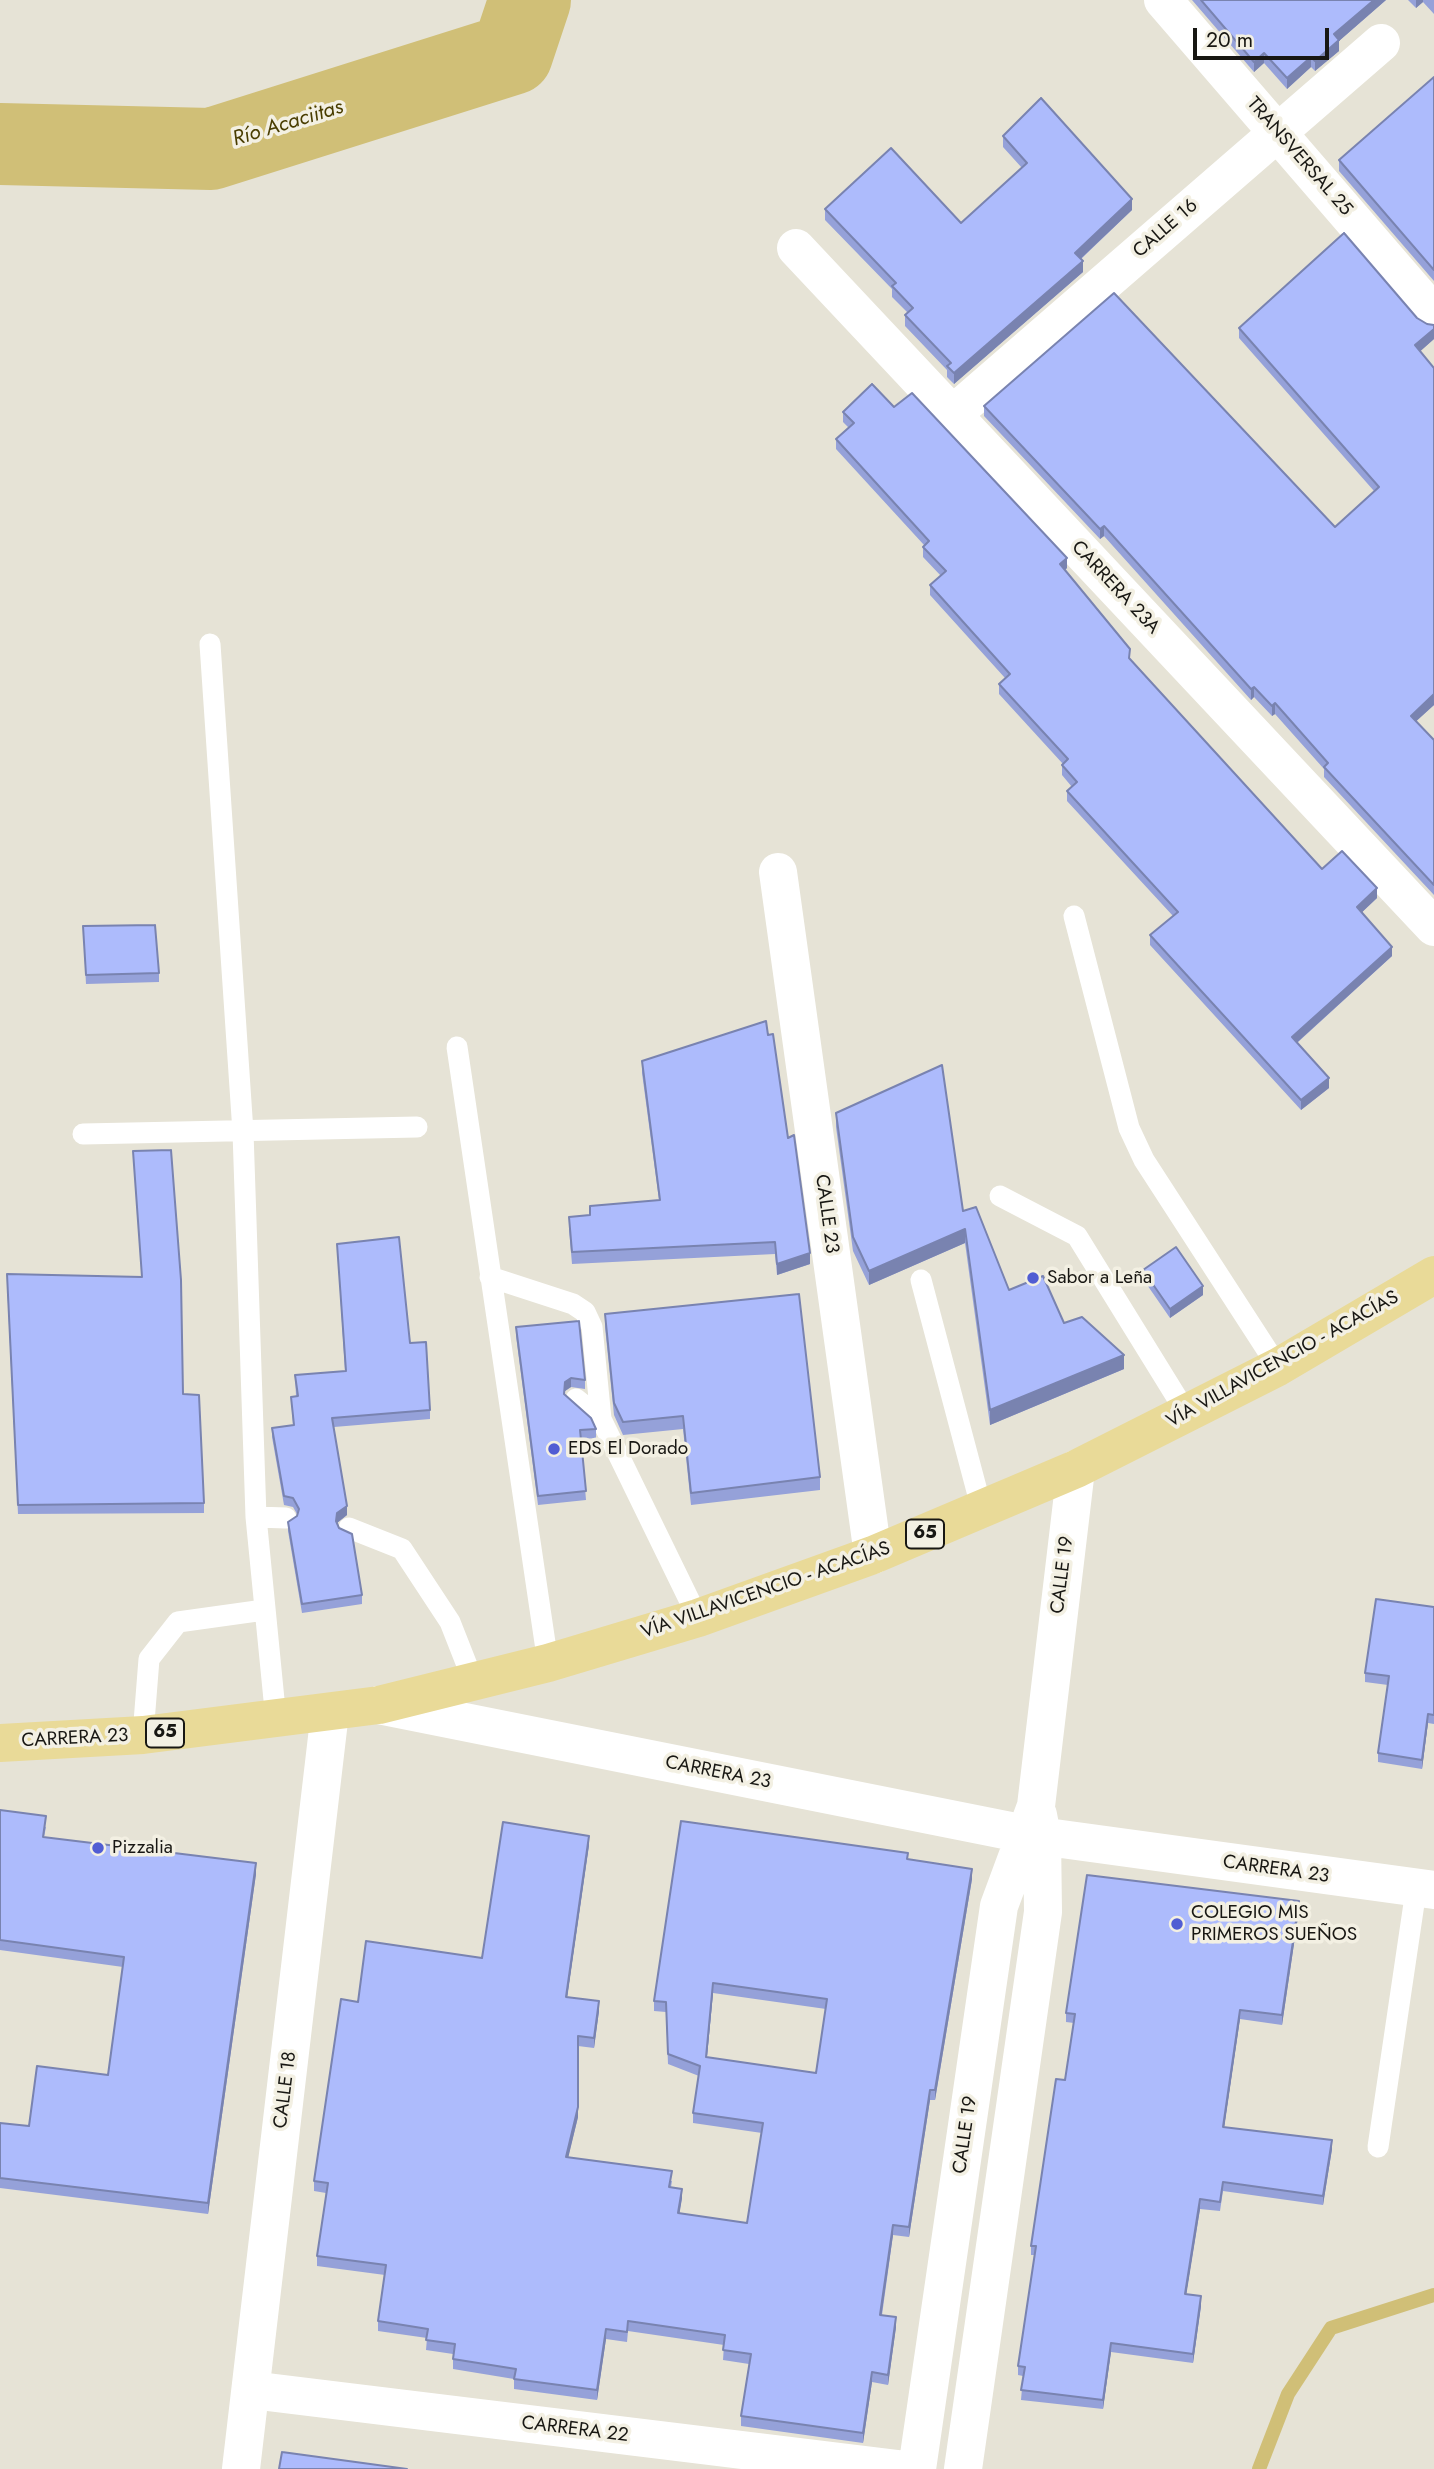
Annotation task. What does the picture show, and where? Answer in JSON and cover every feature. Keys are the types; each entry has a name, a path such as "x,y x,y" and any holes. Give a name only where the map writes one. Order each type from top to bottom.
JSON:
{"main road":[{"name":"VÍA VILLAVICENCIO - ACACÍAS","path":"379,1705 548,1663 698,1618 873,1555 1076,1469 1187,1415 1278,1367 1434,1275"},
{"name":"CARRERA 23","path":"0,1743 143,1735 379,1705"}],"street":[{"name":"TRANSVERSAL 25","path":"1163,0 1434,313"},
{"name":"CALLE 16","path":"951,415 1381,43"},
{"name":"CARRERA 23A","path":"796,248 1434,927"},
{"name":"CALLE 23","path":"778,872 873,1555"},
{"name":"CALLE 19","path":"963,2469 1043,1912 1034,1825 1076,1469"},
{"name":"CARRERA 23","path":"379,1705 1034,1825 1425,1890"},
{"name":"CALLE 18","path":"241,2469 330,1712"},
{"name":"CALLE 19","path":"917,2469 999,1906 1034,1825"},
{"name":"CARRERA 22","path":"251,2390 898,2469"}],"lane":[{"path":"210,644 243,1132 256,1517 276,1720"},
{"path":"1074,916 1129,1128 1144,1160 1278,1367"},
{"path":"457,1047 491,1278 513,1381 548,1663"},
{"path":"83,1134 417,1127"},
{"path":"1000,1196 1077,1236 1187,1415"},
{"path":"491,1278 573,1304 585,1312 592,1327 601,1419 698,1618"},
{"path":"922,1280 982,1510"},
{"path":"576,1399 601,1419"},
{"path":"256,1517 286,1518"},
{"path":"349,1528 402,1549 450,1622 474,1683"},
{"path":"143,1735 149,1659 178,1622 264,1610"},
{"path":"1378,2147 1425,1890"}],"building":[{"path":"1201,0 1374,0 1334,34 1339,40 1315,61 1311,57 1287,78 1264,53 1254,62"},
{"path":"1434,77 1434,270 1339,160"},
{"path":"1041,98 1132,199 1075,253 1083,261 954,373 947,366 951,363 905,315 913,308 892,286 896,283 825,209 891,148 961,223 1027,163 1003,136"},
{"path":"1344,233 1417,318 1434,325 1434,329 1415,345 1434,368 1434,694 1411,716 1434,740 1434,885 1324,767 1328,763 1275,703 1272,706 1254,687 1251,689 1104,526 1100,529 984,406 1114,293 1335,527 1379,487 1239,328"},
{"path":"872,384 894,407 912,393 1067,558 1060,564 1130,649 1129,658 1322,869 1342,851 1377,888 1357,907 1392,947 1292,1037 1329,1078 1301,1100 1150,935 1178,912 1067,791 1077,782 1062,765 1068,759 999,684 1010,674 930,585 946,571 923,547 929,541 836,439 854,423 843,412"},
{"path":"155,925 159,973 86,975 83,926"},
{"path":"766,1021 768,1035 773,1034 788,1138 794,1135 810,1253 777,1264 775,1242 572,1252 569,1217 590,1215 590,1206 660,1200 642,1061"},
{"path":"942,1065 963,1211 976,1207 1009,1290 1043,1276 1064,1323 1082,1317 1124,1355 990,1410 965,1229 869,1271 853,1237 836,1113"},
{"path":"171,1150 181,1280 183,1394 199,1395 204,1503 18,1505 7,1274 142,1277 133,1151"},
{"path":"399,1237 410,1343 426,1342 430,1410 332,1418 347,1506 337,1513 336,1521 339,1528 352,1534 362,1595 302,1604 288,1522 297,1516 299,1509 293,1498 284,1496 272,1428 294,1425 291,1397 298,1396 295,1375 346,1371 337,1244"},
{"path":"1176,1247 1203,1286 1170,1309 1143,1270"},
{"path":"799,1294 820,1477 691,1493 683,1416 623,1422 614,1403 605,1314"},
{"name":"EDS El Dorado","path":"579,1321 585,1380 571,1378 565,1382 564,1394 591,1418 596,1429 580,1430 586,1491 538,1496 516,1327"},
{"path":"1376,1599 1434,1607 1434,1715 1428,1714 1422,1760 1378,1753 1389,1676 1365,1673"},
{"path":"0,1810 46,1816 43,1837 256,1863 208,2203 0,2178 0,2123 29,2126 37,2066 108,2075 124,1957 0,1940"},
{"path":"681,1821 908,1853 907,1859 972,1869 935,2090 930,2090 909,2227 893,2225 880,2315 896,2317 888,2375 872,2372 863,2433 741,2416 751,2354 723,2350 725,2335 628,2321 627,2332 606,2329 597,2390 514,2379 516,2369 453,2359 455,2344 426,2340 428,2329 378,2321 386,2265 317,2256 328,2183 314,2181 341,1999 358,2002 366,1941 482,1958 503,1822 589,1836 566,1997 599,2001 594,2038 578,2036 578,2107 566,2157 672,2171 669,2187 682,2189 678,2213 747,2223 763,2123 693,2113 700,2066 668,2054 666,2002 654,2001","holes":["713,1983 827,1999 816,2073 706,2057"]},
{"path":"1087,1875 1299,1901 1282,2015 1240,2010 1223,2127 1332,2140 1323,2196 1223,2182 1220,2202 1200,2199 1185,2294 1201,2296 1193,2354 1111,2343 1103,2400 1021,2390 1025,2367 1018,2366 1036,2246 1031,2246 1056,2079 1065,2080 1075,2014 1066,2013"},
{"path":"282,2452 407,2469 279,2469"}],"waterway":[{"name":"Río Acaciitas","path":"0,144 211,149 512,54 530,0"},
{"path":"1259,2469 1288,2394 1331,2328 1434,2295"}],"place":[{"name":"Sabor a Leña","path":"1033,1278"},
{"name":"EDS El Dorado","path":"554,1449"},
{"name":"Pizzalia","path":"98,1848"},
{"name":"COLEGIO MIS PRIMEROS SUEÑOS","path":"1177,1924"}]}
